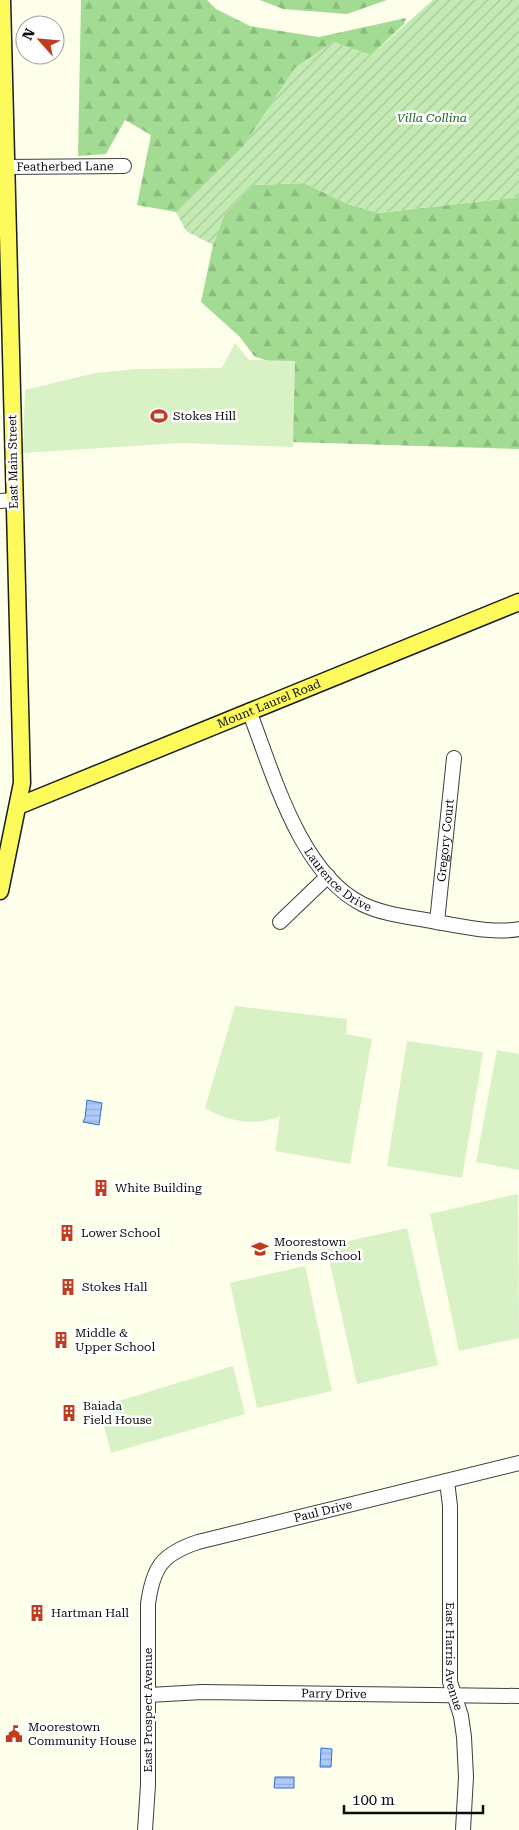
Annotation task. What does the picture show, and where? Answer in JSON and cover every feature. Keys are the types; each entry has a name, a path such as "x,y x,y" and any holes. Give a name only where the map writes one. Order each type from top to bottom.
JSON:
{"main road":[{"name":"East Main Street","path":"0,891 5,849 18,806 22,783 7,501 2,0"},
{"name":"Mount Laurel Road","path":"18,806 519,602"}],"street":[{"name":"Featherbed Lane","path":"5,167 124,166"},
{"name":"Laurence Drive","path":"249,711 301,837 328,876 341,889 363,904 406,917 502,930 519,929"},
{"name":"Gregory Court","path":"437,922 454,758"},
{"path":"280,922 328,876"},
{"name":"Paul Drive","path":"150,1590 161,1563 172,1552 180,1548 519,1463"},
{"name":"East Harris Avenue","path":"447,1481 450,1506 450,1682 462,1716 465,1745 466,1777 463,1830"},
{"name":"East Prospect Avenue","path":"145,1830 148,1785 150,1590"},
{"name":"Parry Drive","path":"149,1695 232,1692 519,1696"}],"green space":[{"path":"81,0 207,0 216,9 250,26 319,37 406,18 404,24 371,55 333,42 295,68 243,147 176,212 137,205 151,135 125,120 106,154 78,156"},
{"path":"260,0 387,0 347,14 283,9"},
{"name":"Villa Collina","path":"433,0 519,0 519,197 378,213 348,204 304,183 253,185 224,215 213,245 186,231 176,212 243,147 295,68 333,42 371,55"},
{"path":"304,183 348,204 378,213 519,197 519,449 259,441 284,367 254,356 240,337 201,302 213,245 224,215 253,185"},
{"name":"Stokes Hill","path":"235,343 249,360 295,361 293,447 180,443 23,453 25,390 95,373 137,369 222,368"},
{"path":"235,1006 347,1019 346,1034 372,1039 350,1164 275,1151 280,1116 261,1121 241,1121 222,1116 205,1108"},
{"path":"407,1041 483,1052 462,1178 387,1166"},
{"path":"497,1050 519,1054 519,1170 476,1162"},
{"path":"518,1194 519,1338 459,1351 430,1214"},
{"path":"407,1228 438,1365 357,1384 326,1246"},
{"path":"305,1266 332,1391 257,1408 230,1283"},
{"path":"233,1366 245,1414 111,1453 99,1407"}],"water":[{"path":"87,1100 102,1103 99,1125 83,1122"},
{"path":"321,1748 332,1749 331,1767 320,1767"},
{"path":"275,1777 294,1777 294,1788 274,1788"}],"place":[{"name":"Stokes Hill","path":"159,416"},
{"name":"White Building","path":"101,1188"},
{"name":"Lower School","path":"67,1233"},
{"name":"Moorestown Friends School","path":"260,1249"},
{"name":"Stokes Hall","path":"68,1287"},
{"name":"Middle & Upper School","path":"61,1340"},
{"name":"Baiada Field House","path":"69,1413"},
{"name":"Hartman Hall","path":"37,1613"},
{"name":"Moorestown Community House","path":"14,1734"}]}
